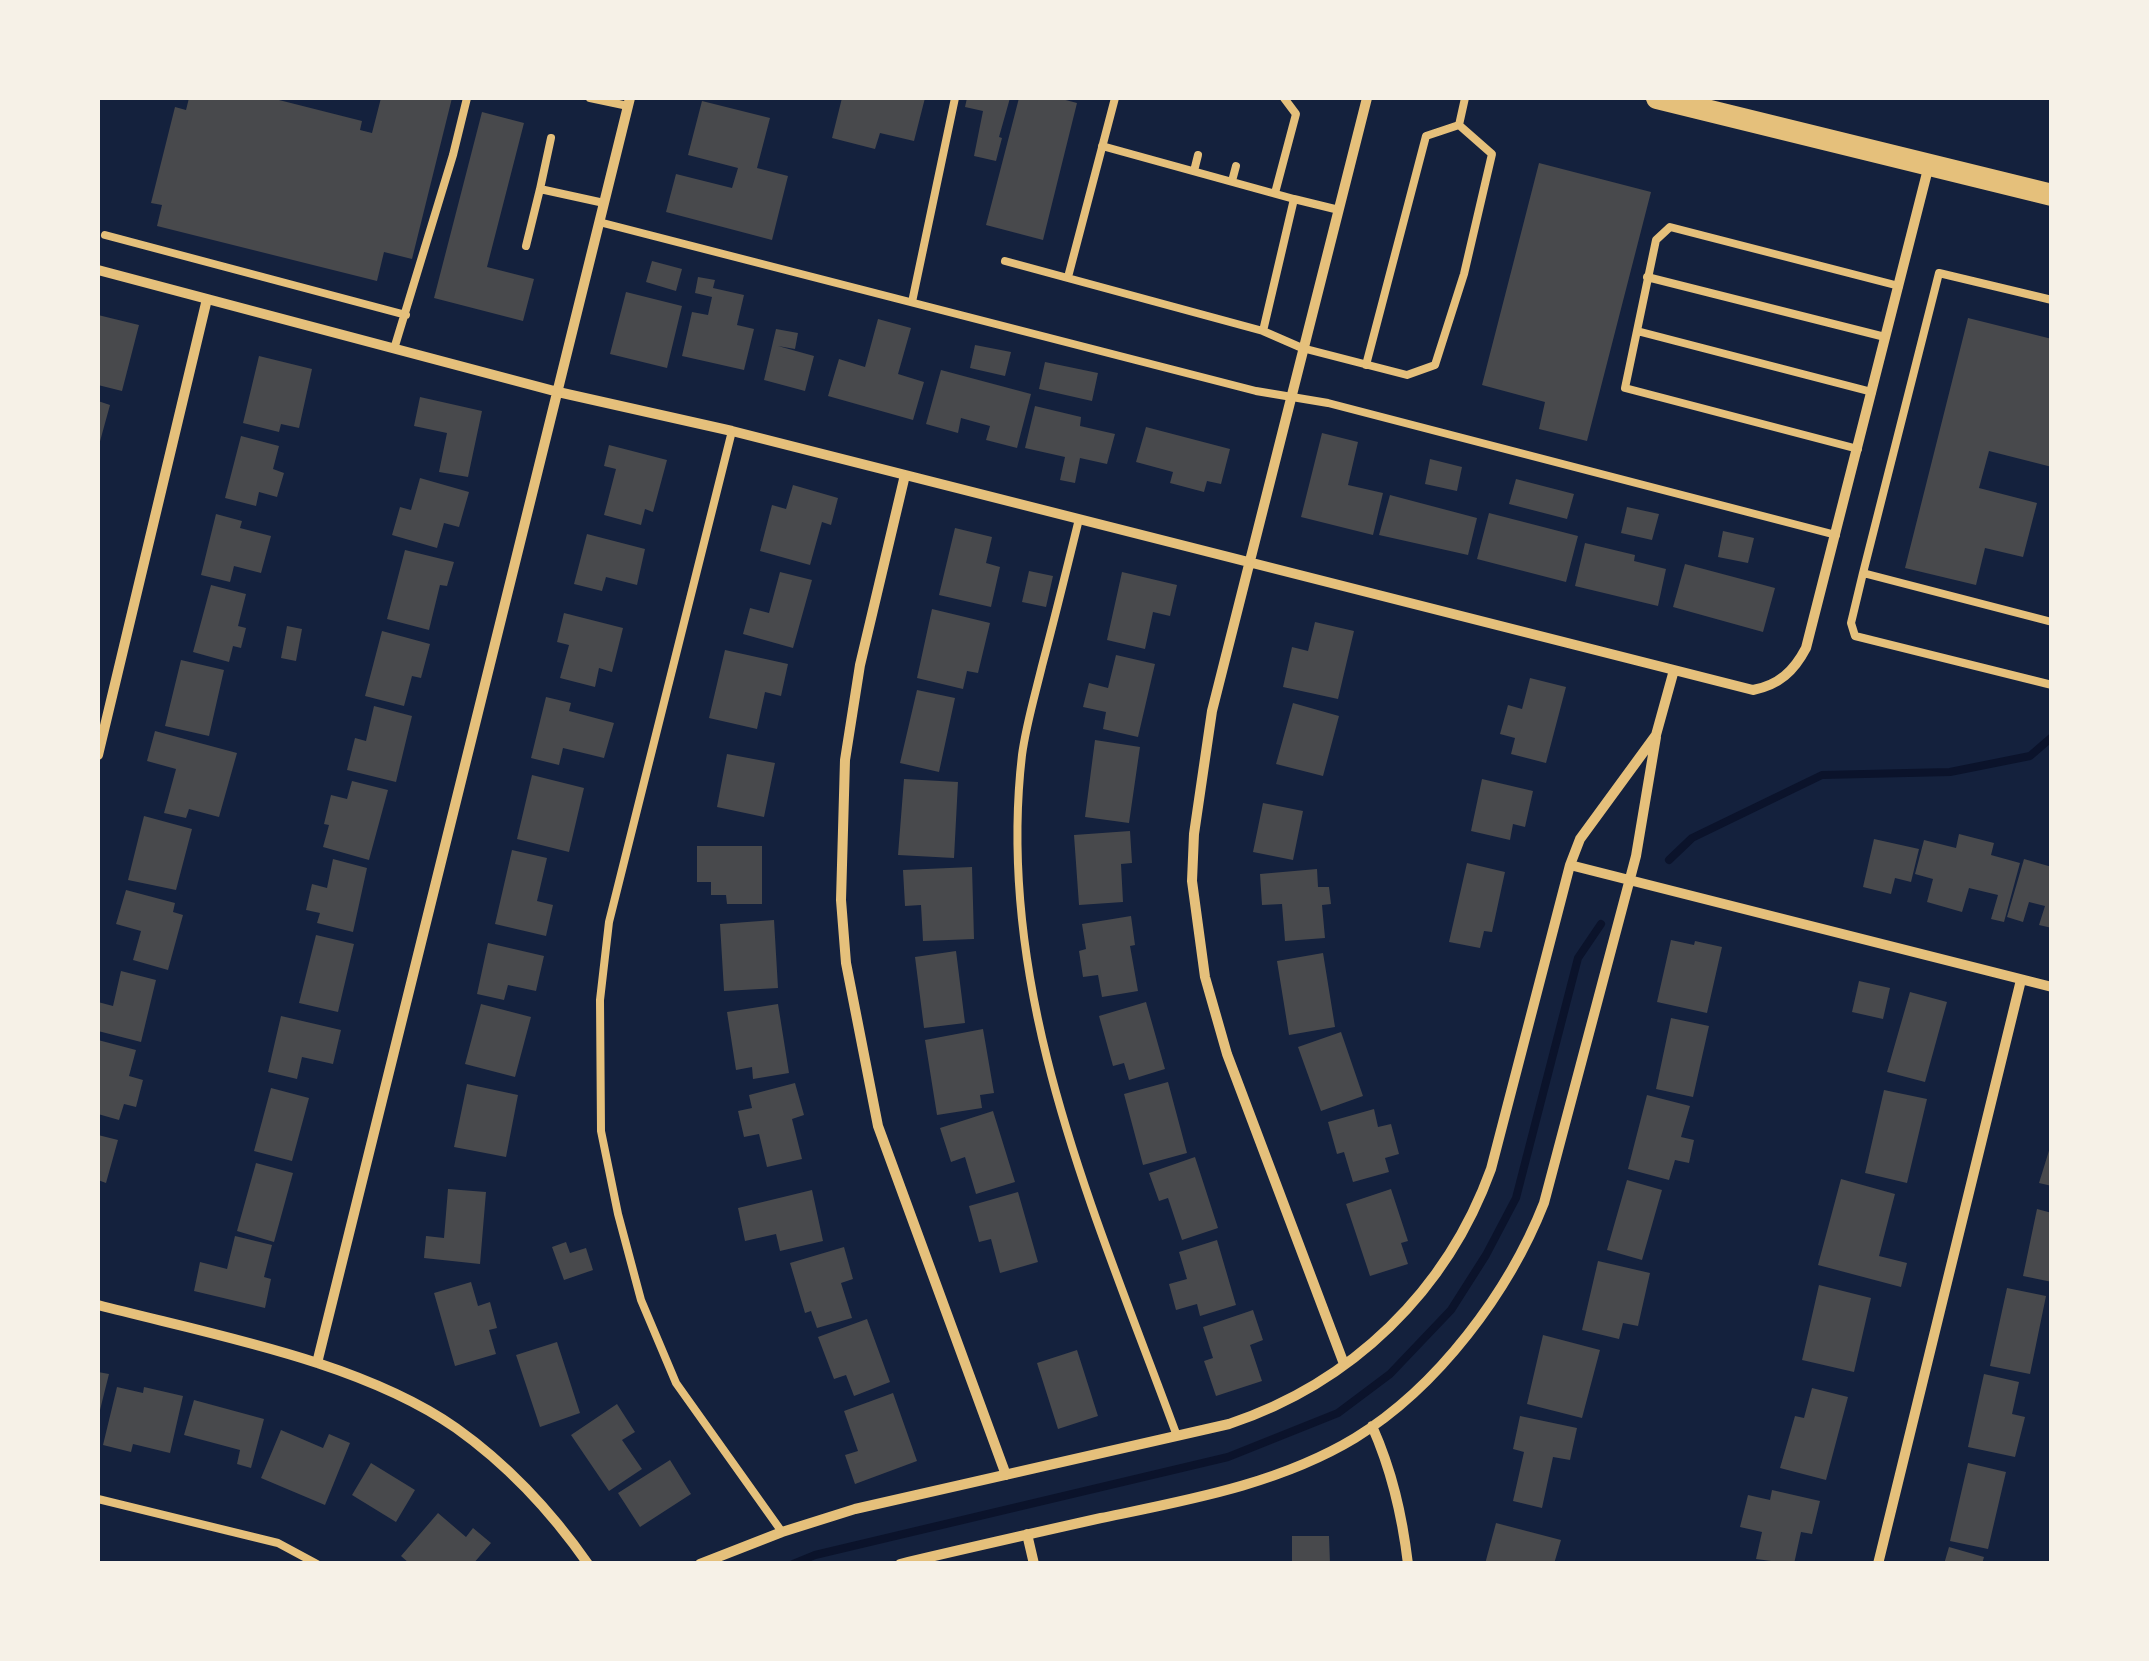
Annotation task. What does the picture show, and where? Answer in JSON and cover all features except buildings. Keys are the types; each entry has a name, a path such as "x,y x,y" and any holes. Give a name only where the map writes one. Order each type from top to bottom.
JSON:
{"main road":[{"path":"1657,98 2052,195"}],"street":[{"path":"1344,1364 1227,1054 1205,978 1192,881 1196,818 1212,712 1368,98"},
{"path":"318,1363 629,102"},
{"path":"98,270 558,392 905,475 1753,690 1778,682 1806,648 1929,164"},
{"path":"98,754 208,299"},
{"path":"905,475 860,664 845,760 841,900 846,964 878,1126 1006,1475"},
{"path":"900,1564 1264,1480 1353,1439 1372,1426 1464,1339 1512,1269 1536,1221 1636,856 1656,735 1674,670"},
{"path":"700,1564 855,1509 1176,1436 1268,1411 1312,1389 1367,1348 1420,1297 1475,1212 1491,1169 1570,865 1580,839 1656,735"},
{"path":"1570,865 2052,987"},
{"path":"1878,1564 2021,980"},
{"path":"98,1305 318,1363 412,1402 455,1427 506,1468 563,1528 588,1564"},
{"path":"1372,1426 1402,1511 1408,1564"},
{"path":"1027,1534 1034,1564"}],"lane":[{"path":"394,349 467,98"},
{"path":"590,98 629,102"},
{"path":"912,302 955,98"},
{"path":"1068,277 1115,98"},
{"path":"1275,193 1296,114 1284,98"},
{"path":"1460,124 1465,98"},
{"path":"1005,260 1407,375 1435,365 1464,274 1492,154 1460,124"},
{"path":"1366,364 1426,136 1460,124"},
{"path":"526,246 551,138"},
{"path":"1102,146 1338,210"},
{"path":"1155,160 1158,146"},
{"path":"1194,171 1198,155"},
{"path":"1232,182 1236,166"},
{"path":"540,189 604,203"},
{"path":"1264,331 1294,199"},
{"path":"600,222 1292,398 1328,402 1836,535"},
{"path":"1858,449 1625,388 1656,240 1670,227 1899,286"},
{"path":"105,235 406,315"},
{"path":"2052,300 1939,273 1851,622 1855,636 2052,685"},
{"path":"1647,277 1886,338"},
{"path":"1636,331 1872,392"},
{"path":"732,432 609,922 600,1000 601,1131 641,1300 676,1383 782,1532"},
{"path":"1080,519 1022,754 1020,885 1025,959 1054,1092 1176,1436"},
{"path":"1863,573 2052,622"},
{"path":"98,1499 278,1543 318,1564"}],"waterway":[{"path":"1669,860 1692,838 1822,775 1950,772 2030,756 2052,737"},
{"path":"793,1564 815,1555 1228,1457 1338,1413 1390,1374 1451,1310 1516,1198 1578,958 1601,924"}]}
